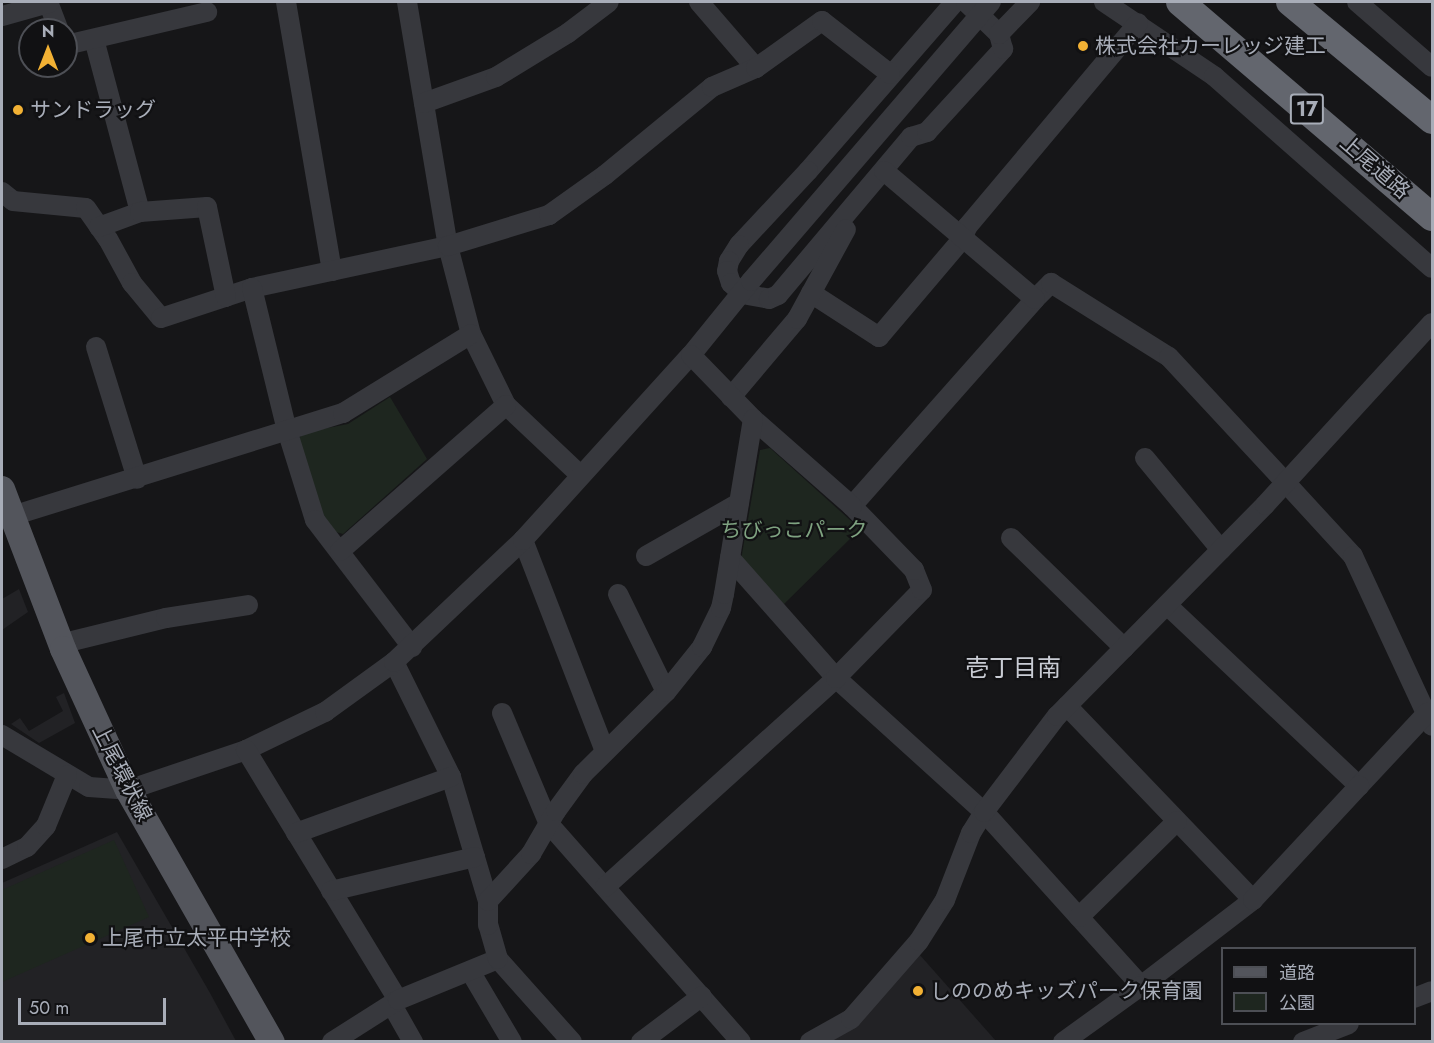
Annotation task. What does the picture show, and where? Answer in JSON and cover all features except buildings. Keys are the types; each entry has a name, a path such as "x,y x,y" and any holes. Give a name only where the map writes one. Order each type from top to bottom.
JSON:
{"highway":[{"name":"上尾道路","path":"1180,2 1432,217"},
{"path":"1290,2 1432,120"}],"main road":[{"name":"上尾環状線","path":"2,489 60,644 128,790 272,1041"}],"street":[{"path":"2,16 49,2 55,18"},
{"path":"286,2 332,271"},
{"path":"407,2 448,246 471,334 506,405 580,475"},
{"path":"424,102 496,77 568,33 609,2"},
{"path":"699,2 756,68"},
{"path":"955,2 808,171 739,245 729,261 727,271 731,283 742,294 769,299 778,295 911,137 927,132 1003,49 999,34 966,2"},
{"path":"2,735 67,776 89,787 128,790 246,750 325,712 394,662 412,648 523,540 691,355 991,2"},
{"path":"999,34 1030,2"},
{"path":"1104,2 1214,76 1432,268"},
{"path":"1357,2 1432,67"},
{"path":"78,42 207,12"},
{"path":"2,192 13,201 86,208 132,283 161,318 252,288 448,246 549,215 605,175 712,87 756,68 822,21 890,74"},
{"path":"811,293 879,337 963,238 967,226 1138,23"},
{"path":"94,39 140,212"},
{"path":"884,171 1035,299"},
{"path":"731,396 797,320 865,193"},
{"path":"99,226 140,212 207,207 226,297"},
{"path":"852,506 1051,283 1169,357 1353,556 1430,720 1359,786 1253,900 1141,986 1063,1041"},
{"path":"252,288 286,430 315,520 412,648"},
{"path":"810,1041 851,1019 919,941 945,900 971,833 984,812 1066,706 1221,550 1432,323"},
{"path":"12,516 343,413 471,334"},
{"path":"96,346 136,479"},
{"path":"605,887 836,678 922,590 914,570 852,506 753,419 691,355"},
{"path":"340,551 506,405"},
{"path":"488,902 524,862 583,774 666,692 702,647 721,608 753,419"},
{"path":"1144,458 1221,550"},
{"path":"646,556 739,503"},
{"path":"1011,538 1124,648"},
{"path":"523,540 605,751"},
{"path":"730,558 836,678 984,812 1141,986"},
{"path":"618,594 666,692"},
{"path":"60,644 166,618 248,605"},
{"path":"1167,605 1359,786"},
{"path":"394,662 451,777 488,902 488,925 498,959 572,1041"},
{"path":"1066,706 1253,900"},
{"path":"502,713 549,824 741,1041"},
{"path":"246,750 395,1003 412,1041"},
{"path":"2,859 27,847 46,826 67,776"},
{"path":"296,833 451,777"},
{"path":"1079,917 1177,821"},
{"path":"331,891 475,857"},
{"path":"332,1041 395,1003 498,959"},
{"path":"470,971 512,1041"},
{"path":"1416,997 1432,991"},
{"path":"641,1041 702,996"},
{"path":"1303,1041 1344,1025"}],"shaded area":[{"path":"19,589 28,612 2,630 2,599"},
{"path":"64,693 75,723 39,743 11,724 20,718 29,731 63,711 56,697"},
{"name":"上尾市立太平中学校","path":"117,832 236,1041 2,1041 2,883"},
{"name":"しののめキッズパーク保育園","path":"919,954 996,1041 830,1042"}],"green space":[{"path":"390,397 427,459 343,534 336,532 319,513 298,442 302,433 348,424"},
{"name":"ちびっこパーク","path":"770,448 860,529 784,604 741,560 760,450"},
{"path":"114,840 149,917 2,982 2,890"}],"place":[{"name":"株式会社カーレッジ建工","path":"1083,46"},
{"name":"サンドラッグ","path":"18,110"},
{"name":"上尾市立太平中学校","path":"90,938"},
{"name":"しののめキッズパーク保育園","path":"918,991"}],"district":[{"name":"壱丁目南","path":"1013,668"}]}
